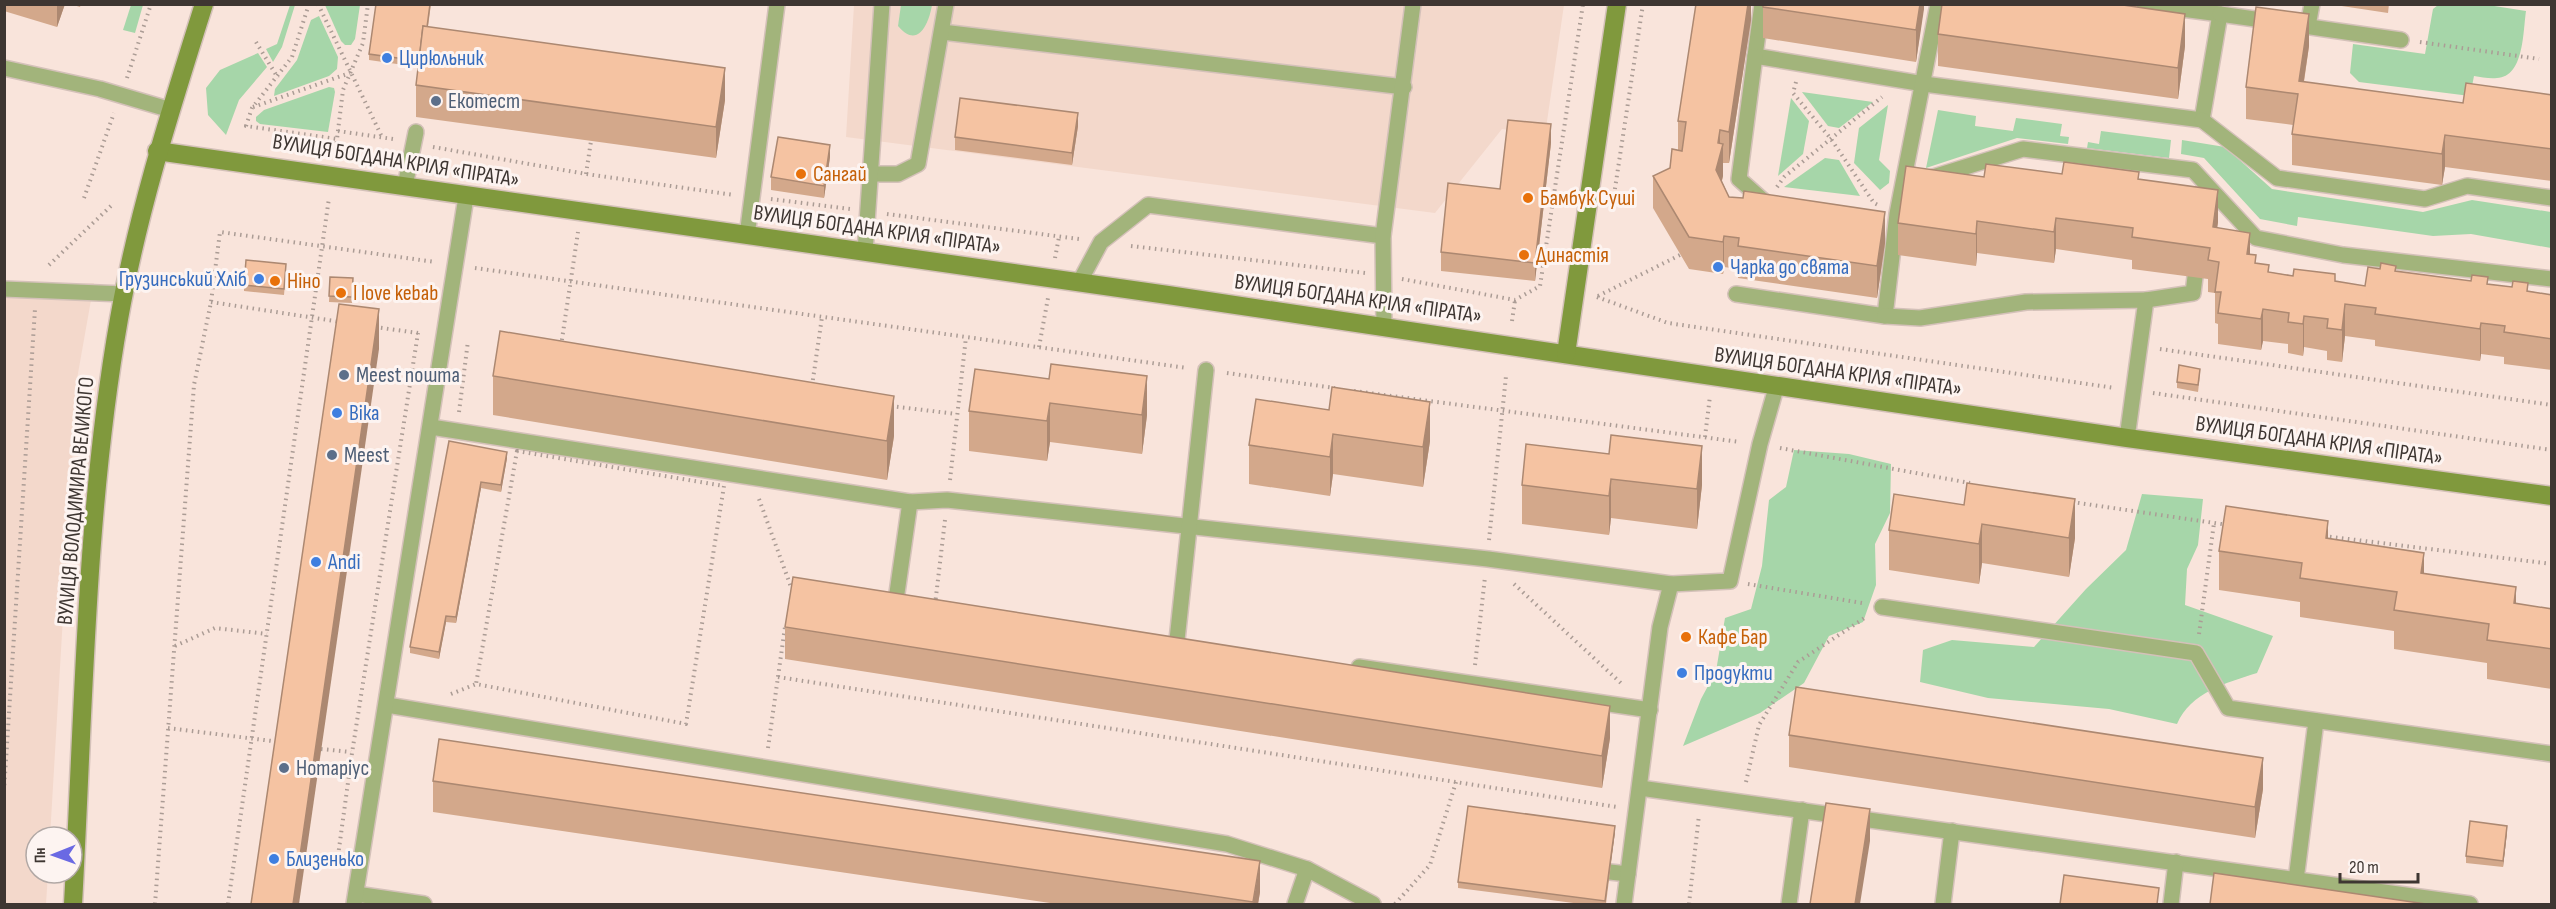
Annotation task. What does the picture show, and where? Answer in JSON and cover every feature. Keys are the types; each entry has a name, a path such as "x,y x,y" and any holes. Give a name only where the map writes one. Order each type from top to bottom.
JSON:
{"street":[{"name":"ВУЛИЦЯ ВОЛОДИМИРА ВЕЛИКОГО","path":"73,904 98,476 124,294 157,152 204,4"},
{"path":"1566,354 1617,4"},
{"name":"ВУЛИЦЯ БОГДАНА КРІЛЯ «ПІРАТА»","path":"157,152 1384,327 1776,388 2552,496"}],"lane":[{"path":"747,236 777,4"},
{"path":"865,252 882,4"},
{"path":"870,174 898,174 918,164 946,4"},
{"path":"1384,327 1383,236 1413,4"},
{"path":"1762,4 1739,179 1764,204 1786,206"},
{"path":"1885,316 1892,213 1904,187 1938,4"},
{"path":"2144,4 2401,40"},
{"path":"2308,26 2312,4"},
{"path":"2202,120 2220,14"},
{"path":"942,32 1404,87"},
{"path":"1755,56 1924,84 2202,120 2277,178 2425,199 2467,186 2552,198"},
{"path":"4,68 121,95 171,110"},
{"path":"405,186 414,137"},
{"path":"1904,187 2023,149 2193,170 2256,237 2343,255 2552,279"},
{"path":"2204,202 2206,184"},
{"path":"424,904 355,899 466,197"},
{"path":"1078,283 1101,242 1148,205 1383,236"},
{"path":"1736,294 1885,316 1920,318 2026,302 2146,300 2193,293 2195,277"},
{"path":"4,289 124,294"},
{"path":"2127,438 2146,300"},
{"path":"1177,640 1206,370"},
{"path":"431,427 910,502 948,500 1488,559 1671,584 1730,581 1760,444 1776,388"},
{"path":"910,502 890,599 935,605"},
{"path":"1624,904 1660,627 1671,584"},
{"path":"1882,607 2196,653 2228,708 2552,754"},
{"path":"1342,664 1650,710"},
{"path":"387,705 1227,843 1307,869 1372,904"},
{"path":"2296,880 2316,721"},
{"path":"1640,788 2470,904"},
{"path":"1789,904 1802,810"},
{"path":"1943,904 1952,831"},
{"path":"2171,904 2176,862"},
{"path":"1295,904 1307,869"},
{"path":"1610,872 1628,874"}],"path":[{"path":"84,198 151,4"},
{"path":"309,4 299,42 278,78 252,108 246,126 337,139 344,90 363,43 368,4"},
{"path":"318,4 382,137"},
{"path":"338,131 382,137 414,137 586,174 1101,242 1383,275 1515,300 1540,286 1584,4"},
{"path":"2401,40 2539,59"},
{"path":"256,42 278,78"},
{"path":"1799,63 1793,93 1832,140 1874,203 1892,213"},
{"path":"252,108 351,73"},
{"path":"1764,204 1784,177 1882,100 1886,78"},
{"path":"586,174 591,141"},
{"path":"49,265 113,204"},
{"path":"559,356 581,213"},
{"path":"155,904 194,386 211,302 220,232 1336,388"},
{"path":"228,904 322,246"},
{"path":"1680,255 1597,297 1668,323 2125,389"},
{"path":"4,791 36,290"},
{"path":"1512,321 1515,300"},
{"path":"211,302 347,323"},
{"path":"811,396 822,317"},
{"path":"371,326 445,337"},
{"path":"338,858 351,753 418,333"},
{"path":"935,605 966,337"},
{"path":"456,431 468,341"},
{"path":"2140,346 2552,405"},
{"path":"1472,684 1488,559 1506,376"},
{"path":"1705,437 1713,378"},
{"path":"1348,390 1760,444 1972,484"},
{"path":"2141,391 2552,450"},
{"path":"886,406 957,414"},
{"path":"448,696 476,684 686,724 724,486 517,451 476,684"},
{"path":"751,478 792,584 790,596"},
{"path":"2066,501 2237,526"},
{"path":"2196,653 2214,523"},
{"path":"2319,536 2552,564"},
{"path":"1488,559 1650,710"},
{"path":"1730,581 1882,607"},
{"path":"1742,802 1759,724 1798,662 1882,607"},
{"path":"765,766 787,619"},
{"path":"174,647 215,628 267,634"},
{"path":"778,677 1636,810"},
{"path":"168,728 280,742"},
{"path":"321,748 379,756"},
{"path":"1395,904 1430,865 1456,782"},
{"path":"1689,904 1701,796"}],"shaded area":[{"path":"854,5 1564,5 1545,135 1502,129 1435,213 846,137"},
{"path":"94,283 77,379 51,825 24,825 24,885 47,885 46,904 5,904 4,285 33,287"}],"green space":[{"path":"131,5 143,5 135,33 123,30"},
{"path":"290,5 295,5 282,47 273,62 266,49 277,44"},
{"path":"325,5 360,5 355,39 351,45 345,45 341,41"},
{"path":"901,5 932,5 925,26 917,35 905,33 898,26"},
{"path":"2438,5 2488,5 2526,11 2523,41 2517,62 2512,70 2506,76 2497,78 2474,76 2470,96 2359,82 2350,73 2353,44 2425,54 2433,9"},
{"path":"319,16 338,57 337,69 329,76 274,96 275,89 297,60 311,20"},
{"path":"258,53 267,67 239,100 226,135 208,115 206,88 220,70"},
{"path":"329,87 334,88 335,92 328,132 260,124 256,121 256,117 264,110"},
{"path":"1802,92 1873,102 1839,128 1828,126"},
{"path":"1791,98 1809,121 1803,154 1778,176"},
{"path":"1888,105 1879,160 1890,171 1889,183 1880,190 1854,163 1859,128"},
{"path":"1938,110 1976,116 1975,126 2013,131 2016,118 2062,124 2060,136 2069,137 2068,144 2017,138 1926,168"},
{"path":"2101,131 2171,140 2169,158 2087,148 2088,142 2099,144"},
{"path":"2182,140 2225,147 2272,189 2423,212 2472,200 2551,212 2551,248 2471,234 2433,236 2298,217 2297,226 2260,219 2204,158 2181,154"},
{"path":"1825,158 1839,160 1860,196 1784,187"},
{"path":"1794,450 1849,454 1891,464 1890,513 1875,544 1876,585 1863,622 1829,636 1804,683 1760,713 1683,746 1701,699 1716,671 1725,618 1751,609 1762,566 1769,500 1786,487"},
{"path":"2142,494 2203,499 2198,545 2187,569 2185,605 2273,636 2257,673 2222,685 2200,696 2183,713 2177,724 2109,709 1988,698 1920,682 1923,650 1952,640 2034,647 2086,589 2126,550"}],"building":[{"path":"376,4 430,4 427,27 423,26 419,61 369,54"},
{"path":"1696,4 1748,4 1729,132 1720,130 1718,143 1723,144 1716,170 1729,197 1743,198 1744,191 1885,212 1877,266 1738,246 1739,238 1724,236 1723,242 1689,237 1653,176 1670,168 1672,149 1682,151 1686,122 1678,121"},
{"path":"1763,4 1920,4 1916,30 1763,7"},
{"path":"1942,4 2116,4 2185,14 2178,68 1938,34"},
{"path":"2256,7 2309,14 2299,81 2463,103 2466,83 2552,95 2552,149 2445,135 2442,154 2292,134 2298,94 2246,87"},
{"path":"423,26 725,68 716,127 416,85"},
{"path":"960,98 1078,113 1072,153 955,137"},
{"path":"1508,120 1551,124 1535,263 1441,252 1448,183 1500,189"},
{"name":"Сангай","path":"778,137 830,145 824,186 771,177"},
{"path":"2064,162 2139,172 2138,179 2218,190 2213,227 2250,233 2247,254 2256,255 2255,263 2269,265 2268,272 2293,276 2294,269 2335,274 2335,281 2365,286 2368,267 2380,269 2381,263 2396,266 2395,271 2471,281 2472,275 2488,277 2487,284 2512,287 2513,281 2528,283 2527,291 2552,295 2552,339 2504,332 2505,326 2481,323 2480,329 2375,314 2376,308 2345,304 2342,330 2327,328 2328,319 2304,316 2303,324 2288,322 2289,313 2263,309 2261,319 2218,313 2221,292 2215,292 2219,262 2208,260 2210,248 2132,237 2133,228 2056,218 2054,232 1977,221 1976,234 1898,223 1906,166 1984,177 1986,164 2062,174"},
{"path":"246,260 286,264 284,289 244,285"},
{"name":"I love kebab","path":"330,277 353,278 352,297 329,296"},
{"path":"339,304 379,309 293,904 251,904"},
{"path":"500,331 894,396 887,441 493,376"},
{"path":"1051,364 1147,376 1142,415 1050,403 1047,421 969,411 975,369 1049,379"},
{"path":"2179,365 2200,369 2198,385 2177,382"},
{"path":"1332,387 1430,402 1423,447 1333,434 1330,457 1249,445 1256,399 1329,410"},
{"path":"1611,435 1702,446 1697,489 1611,479 1609,496 1522,485 1526,444 1609,454"},
{"path":"449,441 507,452 501,485 481,482 456,617 446,616 439,652 410,647"},
{"path":"1967,483 2075,499 2069,538 1982,524 1979,544 1889,530 1894,494 1964,505"},
{"path":"2226,506 2328,521 2326,538 2424,553 2421,573 2516,587 2514,603 2552,609 2552,649 2487,640 2489,624 2394,610 2397,592 2300,578 2302,563 2219,551"},
{"path":"793,577 1610,706 1602,756 785,627"},
{"path":"1796,687 2263,758 2255,807 1789,735"},
{"path":"439,739 1260,861 1253,902 433,781"},
{"path":"1826,803 1870,809 1855,904 1810,904"},
{"path":"1468,806 1615,826 1605,901 1458,882"},
{"path":"2470,821 2507,826 2503,861 2466,856"},
{"path":"2214,873 2426,904 2210,904"},
{"path":"2064,875 2159,888 2157,904 2060,904"}],"place":[{"name":"Цирюльник","path":"387,58"},
{"name":"Екотест","path":"436,101"},
{"name":"Сангай","path":"801,174"},
{"name":"Бамбук Суші","path":"1528,198"},
{"name":"Династія","path":"1524,255"},
{"name":"Чарка до свята","path":"1718,267"},
{"name":"Грузинський Хліб","path":"259,279"},
{"name":"Ніно","path":"275,281"},
{"name":"I love kebab","path":"341,293"},
{"name":"Meest пошта","path":"344,375"},
{"name":"Віка","path":"337,413"},
{"name":"Meest","path":"332,455"},
{"name":"Andi","path":"316,562"},
{"name":"Кафе Бар","path":"1686,637"},
{"name":"Продукти","path":"1682,673"},
{"name":"Нотаріус","path":"284,768"},
{"name":"Близенько","path":"274,859"}]}
